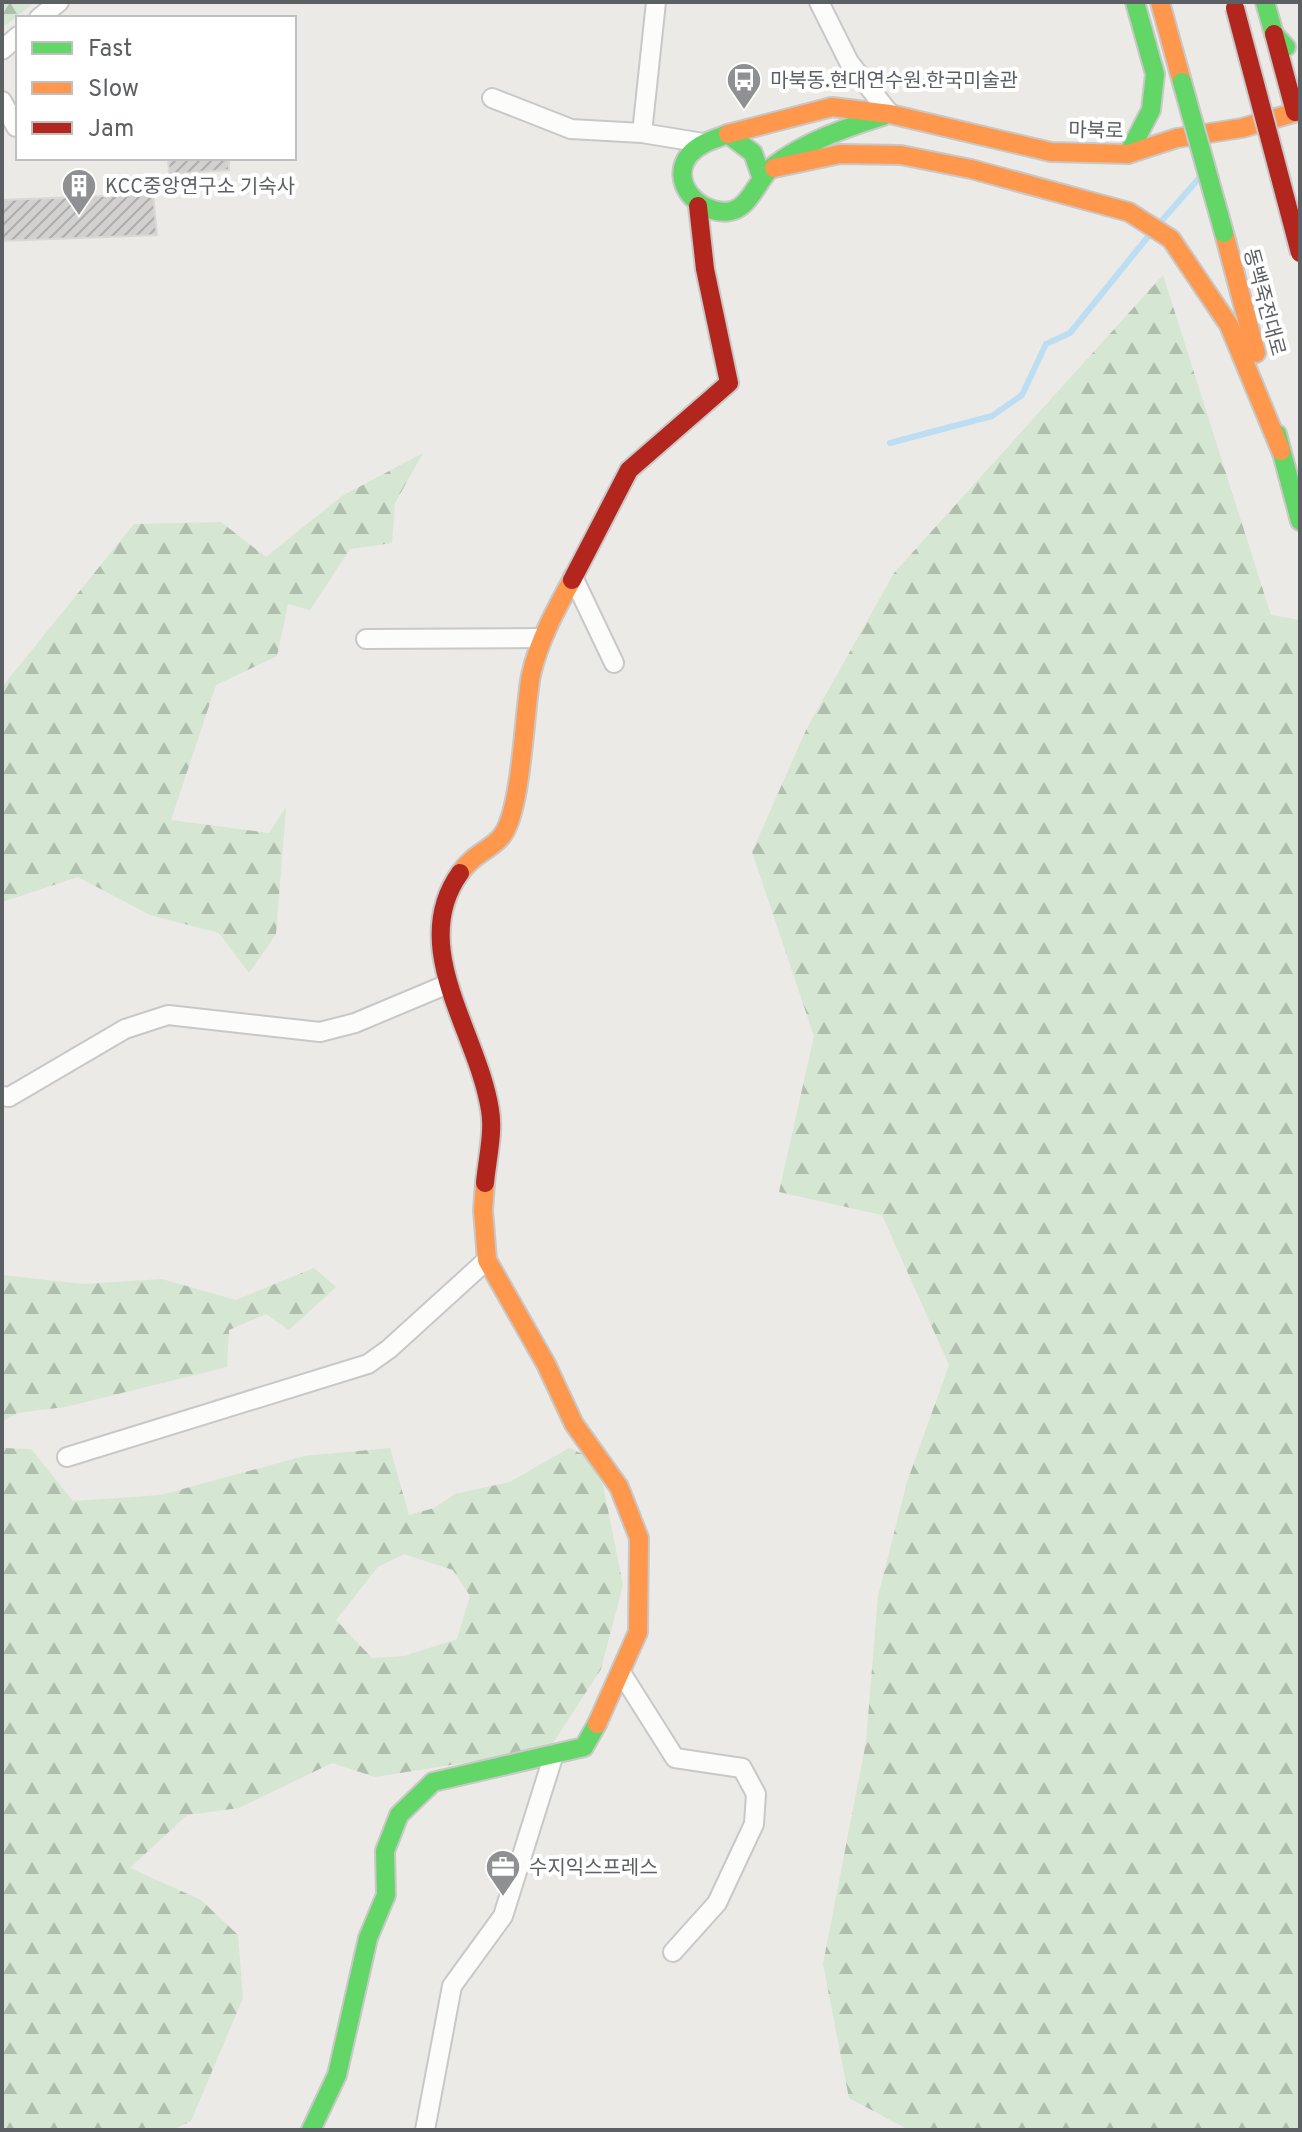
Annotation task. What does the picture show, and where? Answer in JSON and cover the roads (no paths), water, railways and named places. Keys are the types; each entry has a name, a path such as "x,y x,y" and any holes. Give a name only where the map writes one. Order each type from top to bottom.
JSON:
{"street":[{"path":"42,16 59,2"},
{"path":"642,133 656,2"},
{"path":"768,172 753,153 728,134 703,143 688,156 682,173 687,193 698,206 714,212 733,211 751,197 768,172 830,133 890,114 849,62 819,2"},
{"path":"1135,2 1173,125"},
{"name":"동백죽전대로","path":"1160,2 1300,521"},
{"path":"1265,2 1298,112"},
{"path":"1234,5 1300,253"},
{"path":"1274,34 1300,60"},
{"path":"1128,154 1151,110 1155,74"},
{"path":"492,98 571,129 642,133 703,143"},
{"path":"2,101 16,127"},
{"name":"마북로","path":"728,134 832,107 890,114 1051,152 1128,154 1173,125 1242,128 1298,112"},
{"path":"768,172 840,154 901,155 971,169 1129,212 1171,239 1229,325 1252,388 1281,451"},
{"path":"311,2130 337,2075 368,1938 386,1895 385,1851 399,1815 433,1782 584,1747 622,1674 638,1632 639,1538 619,1487 574,1424 546,1364 487,1260 483,1210 491,1113 478,1057 448,984 439,945 444,895 472,856 502,837 516,797 531,677 541,638 629,470 729,383 705,269 698,206"},
{"path":"573,577 614,663"},
{"path":"366,639 541,638"},
{"path":"2,1096 9,1097 125,1029 168,1015 320,1032 355,1023 448,984"},
{"path":"67,1457 368,1364 389,1349 487,1260"},
{"path":"622,1674 675,1758 742,1768 756,1794 754,1824 717,1903 673,1952"},
{"path":"425,2130 452,1986 503,1916 554,1754"}],"waterway":[{"path":"1158,225 1201,176"},
{"path":"890,443 992,416 1022,395 1046,344 1070,333 1151,233"}],"place":[{"name":"마북동.현대연수원.한국미술관","path":"744,111"},
{"name":"KCC중앙연구소 기숙사","path":"79,217"},
{"name":"수지익스프레스","path":"503,1898"}]}
